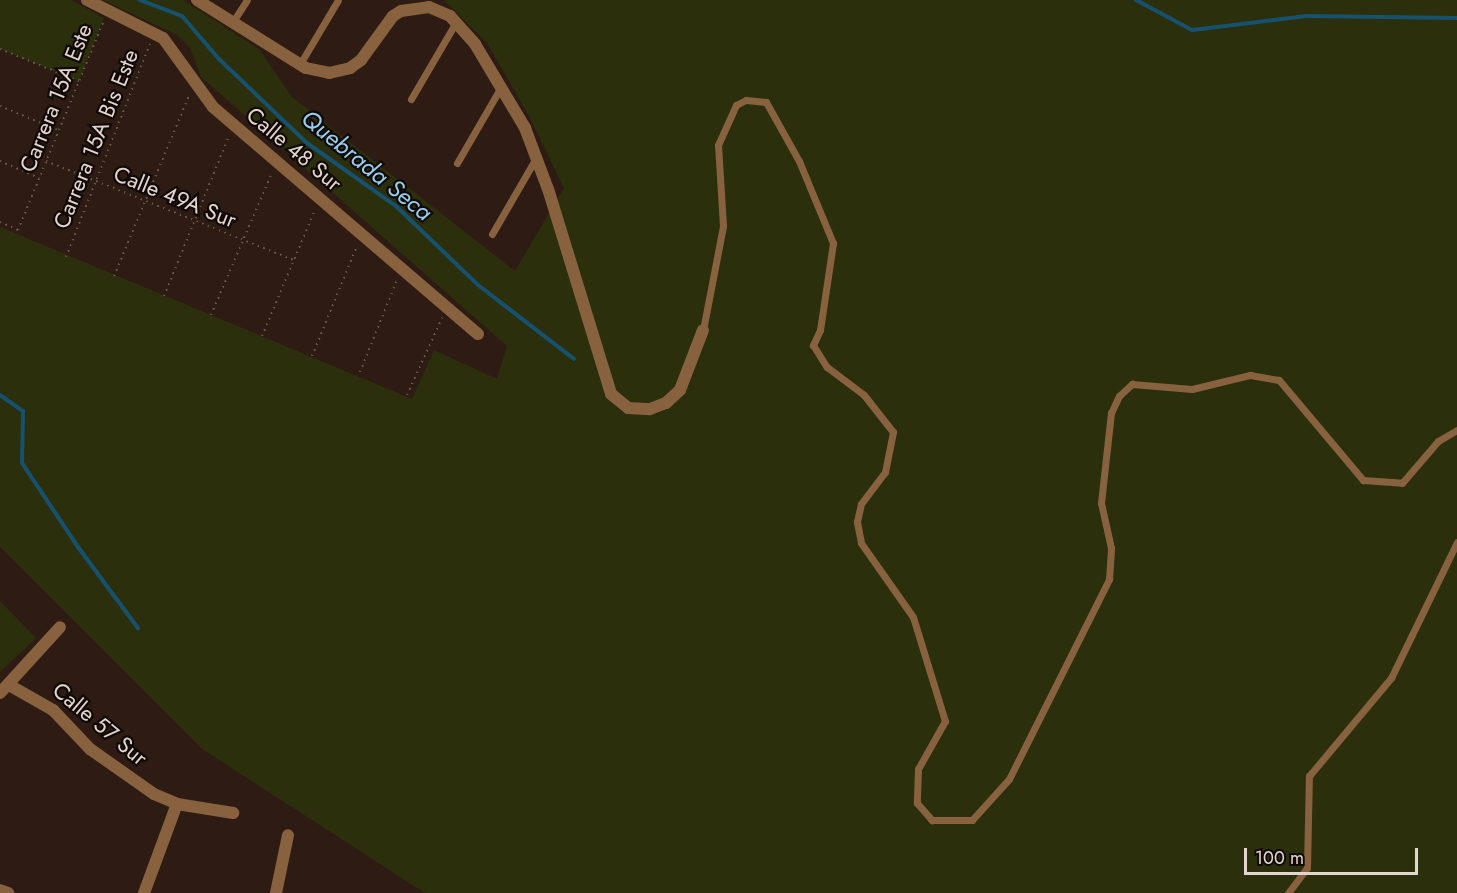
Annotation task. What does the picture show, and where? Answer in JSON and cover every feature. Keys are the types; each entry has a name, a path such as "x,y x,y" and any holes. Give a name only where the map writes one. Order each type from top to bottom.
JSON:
{"street":[{"name":"Calle 48 Sur","path":"87,0 155,33 176,52 194,84 233,125 478,334"},
{"path":"197,0 300,64 329,73 350,68 370,50 393,16 409,8 438,10 456,22 502,87 525,128 611,394 628,408 650,410 666,404 680,390 704,330"},
{"path":"4,689 60,627"},
{"name":"Calle 57 Sur","path":"4,689 53,710 111,765 177,804 233,813"},
{"path":"144,893 177,804"},
{"path":"276,893 288,835"},
{"path":"0,890 8,893"}],"lane":[{"path":"232,23 247,0"},
{"path":"300,64 338,0"},
{"path":"411,99 456,22"},
{"path":"457,163 502,87"},
{"path":"704,330 723,226 718,145 736,105 746,100 766,102 800,161 833,243 820,330 813,345 828,367 864,395 893,432 885,472 861,504 857,522 861,543 913,617 945,721 918,769 917,803 932,820 972,820 1009,779 1109,579 1111,549 1101,503 1111,413 1119,396 1132,384 1192,389 1250,375 1279,380 1363,480 1402,483 1438,441 1457,430"},
{"path":"492,234 536,157"},
{"path":"1288,893 1307,868 1309,776 1391,678 1457,542"}],"path":[{"name":"Carrera 15A Este","path":"0,222 18,230 108,10"},
{"name":"Carrera 15A Bis Este","path":"66,256 155,33"},
{"path":"0,49 79,81"},
{"path":"114,276 194,84"},
{"path":"0,106 59,130"},
{"path":"164,296 233,125"},
{"path":"0,161 39,178"},
{"name":"Calle 49A Sur","path":"46,161 293,260"},
{"path":"211,315 277,162"},
{"path":"262,336 320,199"},
{"path":"312,356 362,235"},
{"path":"360,372 402,269"},
{"path":"407,395 447,307"}],"green space":[{"path":"0,0 71,0 104,18 79,81 0,49"},
{"path":"103,0 183,0 259,49 292,97 515,271 564,188 529,116 487,43 444,0 1457,0 1457,893 425,893 202,749 0,547 0,227 412,399 434,350 497,379 507,346 201,77 190,48 177,35"},
{"path":"0,601 36,638 0,672"}],"waterway":[{"name":"Quebrada Seca","path":"140,0 182,16 219,59 307,143 397,207 478,285 574,359"},
{"path":"1136,0 1192,30 1306,16 1457,18"},
{"path":"0,395 23,411 22,463 78,547 138,628"}]}
